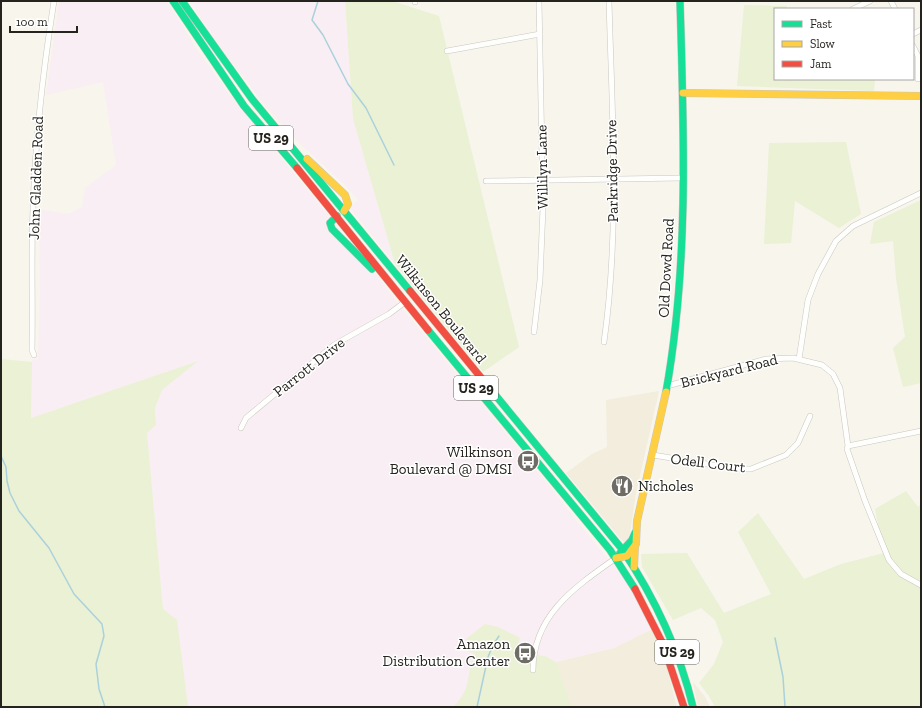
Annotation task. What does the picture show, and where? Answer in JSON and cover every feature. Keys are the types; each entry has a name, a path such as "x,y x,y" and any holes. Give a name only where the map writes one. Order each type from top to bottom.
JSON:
{"main road":[{"name":"Wilkinson Boulevard","path":"173,1 210,58 244,106 337,216 404,302 616,558 640,595 655,623 672,665 684,707"},
{"name":"Wilkinson Boulevard","path":"182,1 217,52 280,133 622,549 651,595 669,631 683,667 693,707"},
{"name":"Old Dowd Road","path":"634,567 635,533 642,494 653,455 666,386 673,345 679,293 682,240 683,93 680,1"},
{"path":"683,93 921,96"},
{"path":"280,133 345,195 348,204 344,211"},
{"path":"337,216 330,223 332,229 398,294"},
{"name":"Old Dowd Road","path":"616,558 622,549 628,545 635,533"},
{"path":"627,556 635,546"},
{"name":"Old Dowd Road","path":"616,558 627,556"}],"street":[{"name":"John Gladden Road","path":"34,356 32,350 33,211 36,150 42,81 54,1"},
{"name":"Willilyn Lane","path":"534,332 542,248 543,180 540,1"},
{"name":"Parkridge Drive","path":"604,342 613,235 609,1"},
{"path":"855,8 870,1"},
{"path":"447,51 540,34"},
{"path":"210,58 217,52"},
{"path":"917,56 918,79"},
{"path":"486,181 682,178"},
{"path":"799,359 808,300 818,274 836,240 853,226 921,193"},
{"path":"337,216 344,211"},
{"name":"Parrott Drive","path":"241,428 246,418 334,345 389,314 404,302"},
{"name":"Brickyard Road","path":"666,386 766,359 789,357 827,367 837,380 841,394 848,446 847,449 865,501 889,560 901,574 921,585"},
{"name":"Odell Court","path":"653,455 729,468 746,470 752,469 786,455 798,443 810,416"},
{"path":"848,446 921,431"},
{"name":"Old Dowd Road","path":"533,670 533,655 537,641 552,612 572,591 616,558"}],"shaded area":[{"path":"59,1 167,1 198,51 229,94 367,262 393,297 623,577 652,629 614,648 556,662 545,656 499,649 479,707 101,707 163,609 147,433 156,425 155,408 162,390 197,361 31,418 32,360 38,360 40,291 39,209 68,214 82,207 85,188 116,165 103,82 46,95"},
{"path":"189,1 345,1 353,119 395,264 349,207 358,200 347,187 299,143 266,107 218,44"},
{"path":"659,391 636,493 629,540 625,544 566,473 592,454 607,447 606,400"},
{"path":"652,629 666,665 677,707 572,707 556,662 614,648"},
{"path":"693,682 705,697 710,707 698,707"}],"green space":[{"path":"345,1 392,1 439,16 519,347 483,372 395,264 353,119"},
{"path":"744,5 787,6 787,8 774,8 774,80 875,80 874,91 737,86"},
{"path":"846,142 861,214 839,228 795,201 791,243 764,244 769,143"},
{"path":"921,200 921,383 903,387 893,348 905,337 896,278 893,241 870,244 874,222"},
{"path":"1,359 32,362 31,418 198,361 162,390 155,408 156,425 147,433 163,609 177,620 188,707 1,707"},
{"path":"906,491 918,507 921,504 921,707 715,707 699,683 714,664 723,642 715,620 701,608 673,620 642,567 641,554 687,553 724,613 771,594 738,532 758,513 804,579 841,564 884,553 875,509"},
{"path":"485,624 498,627 520,638 517,647 520,652 545,656 556,662 572,707 453,707 463,694 466,687 475,654 468,651 466,639"}],"waterway":[{"path":"318,1 312,20 323,35 348,84 366,108 394,165"},
{"path":"1,456 6,467 10,493 19,511 49,548 74,594 102,624 104,636 96,664 99,689 105,707"},
{"path":"477,707 488,657 499,636"},
{"path":"775,638 783,677 785,707"}],"traffic: fast":[{"path":"173,1 244,106 297,168"},
{"path":"182,1 252,99 410,291"},
{"path":"666,392 673,344 682,246 683,99 680,1"},
{"path":"337,216 330,223 332,229 372,269"},
{"path":"428,330 610,550 635,589"},
{"path":"492,391 622,549 634,567 665,625 681,665 693,707"},
{"path":"620,553 632,540 635,533"}],"traffic: slow":[{"path":"683,93 921,96"},
{"path":"307,159 345,195 348,204 344,211"},
{"path":"616,558 627,556 636,544 637,521 666,392"},
{"path":"634,567 635,546"}],"traffic: jam":[{"path":"297,168 428,330"},
{"path":"410,291 492,391"},
{"path":"635,589 663,644 684,707"}],"place":[{"name":"Wilkinson Boulevard @ DMSI","path":"528,461"},
{"name":"Nicholes","path":"622,486"},
{"name":"Amazon Distribution Center","path":"525,653"}]}
